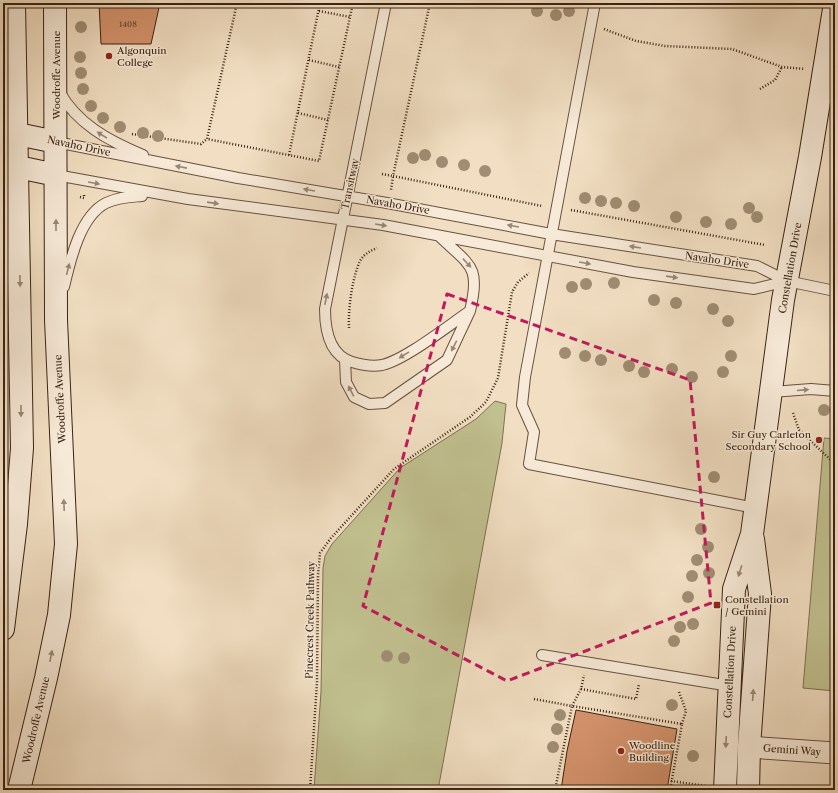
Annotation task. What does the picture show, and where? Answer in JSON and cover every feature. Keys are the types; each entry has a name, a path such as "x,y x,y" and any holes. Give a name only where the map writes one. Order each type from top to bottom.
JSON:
{"main road":[{"path":"3,629 10,523 22,448 19,242 10,165 14,3"},
{"name":"Woodroffe Avenue","path":"19,790 46,678 59,615 66,544 56,320 56,3"},
{"name":"Constellation Drive","path":"716,788 730,686 734,589 752,534 787,281 810,157 835,3"},
{"path":"3,55 14,36"},
{"name":"Navaho Drive","path":"10,132 56,142"},
{"path":"10,165 56,175"},
{"path":"3,210 19,242"},
{"name":"Constellation Drive","path":"748,790 760,594 752,534"}],"street":[{"name":"Gemini Way","path":"750,747 835,753"}],"lane":[{"name":"Transitway","path":"345,360 336,352 325,328 324,309 386,3"},
{"path":"595,3 546,255 525,376 522,405 534,432 529,464 755,508"},
{"path":"56,84 73,111 91,128 124,147 163,163"},
{"name":"Navaho Drive","path":"56,142 551,234 757,266 787,281"},
{"path":"56,175 160,195 342,219 633,272 754,289 787,281 835,291"},
{"path":"56,320 72,253 79,236 96,210 106,203 124,197 160,195"},
{"path":"439,236 471,266 475,277 475,290 470,311 447,360 385,403 369,404 354,397 346,382 345,360 364,366 382,365 401,358 470,311"},
{"path":"772,392 811,389 835,391"},
{"path":"542,655 730,686"}],"path":[{"path":"125,133 201,144 207,139 237,3"},
{"path":"289,156 320,3"},
{"path":"207,139 319,161 353,3"},
{"path":"390,190 430,3"},
{"path":"319,11 350,17"},
{"path":"590,29 603,29 636,41 665,46 732,49 782,67 823,70"},
{"path":"309,60 340,67"},
{"path":"760,89 775,80 782,67"},
{"path":"298,113 328,120"},
{"path":"382,174 542,206"},
{"path":"571,210 765,245"},
{"path":"349,328 348,316 360,261 367,252 377,248"},
{"name":"Pinecrest Creek Pathway","path":"310,790 317,682 318,575 320,553 331,538 394,469 470,417 486,402 498,378 512,292 518,282 529,273"},
{"path":"793,413 799,430 835,464"},
{"path":"555,790 572,706 581,689 586,662"},
{"path":"581,689 636,699 642,671"},
{"path":"670,790 682,724 686,711 677,687 679,677"},
{"path":"534,699 682,724"},
{"path":"671,781 716,788"}],"highlighted area":[{"path":"447,294 690,380 711,603 507,681 363,606"}],"shaded area":[{"path":"495,401 506,404 502,443 438,790 314,790 321,692 323,568 325,556 332,544 400,468 476,419"},
{"path":"824,438 835,439 835,691 803,688"}],"building":[{"path":"99,3 160,3 151,44 101,44"},
{"name":"Woodline Building","path":"576,710 677,729 667,790 561,790 567,751"}],"place":[{"name":"Algonquin College","path":"109,56"},
{"name":"Sir Guy Carleton Secondary School","path":"819,440"},
{"name":"Constellation / Gemini","path":"717,605"},
{"name":"Woodline Building","path":"621,751"}]}
